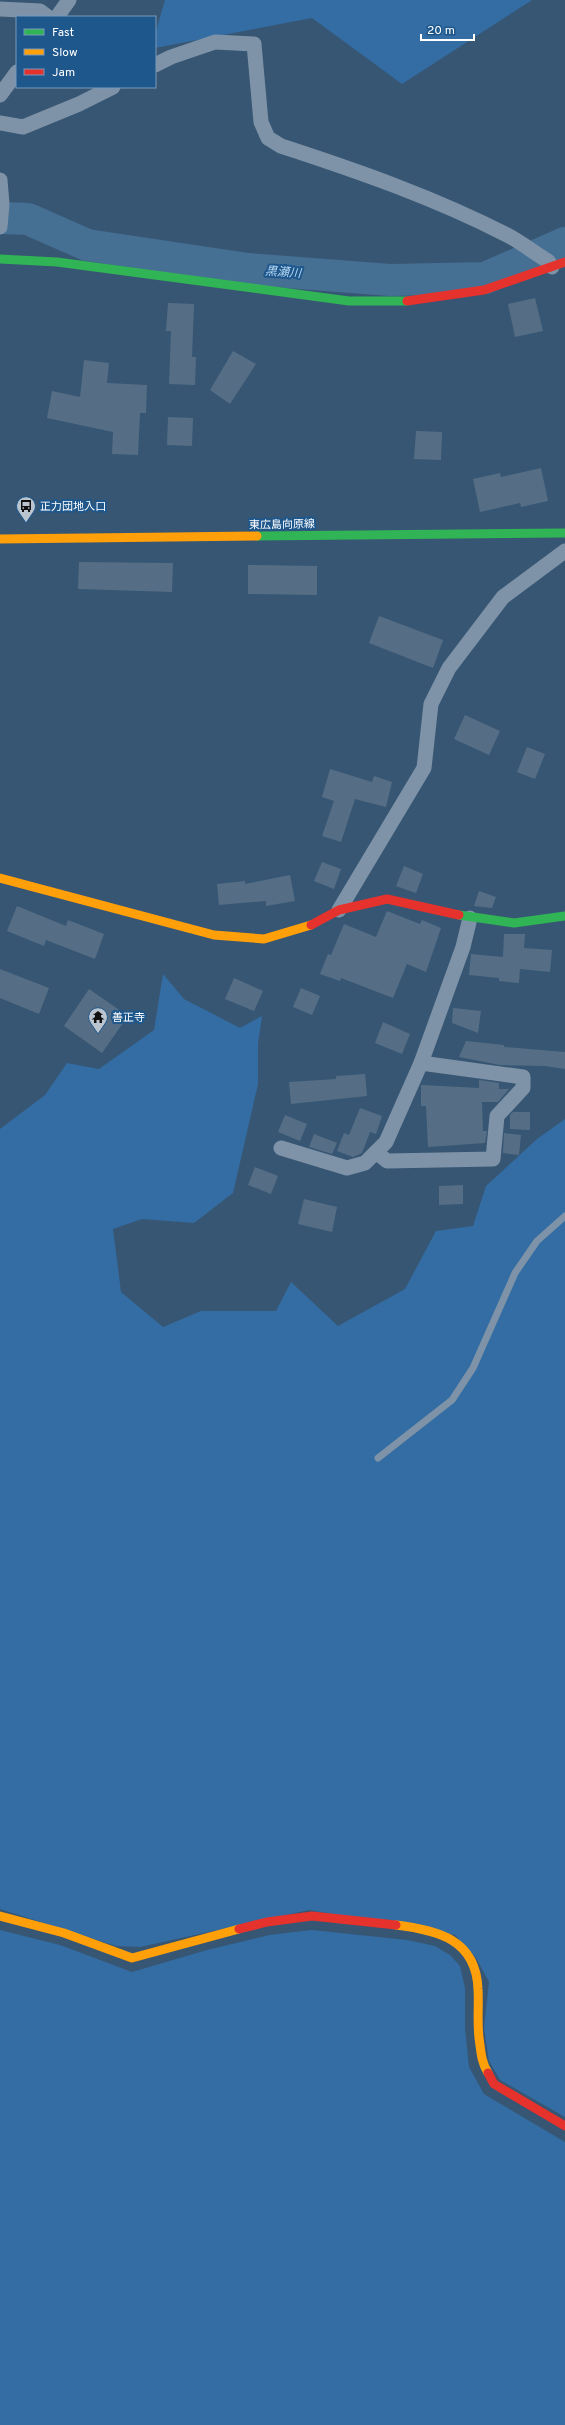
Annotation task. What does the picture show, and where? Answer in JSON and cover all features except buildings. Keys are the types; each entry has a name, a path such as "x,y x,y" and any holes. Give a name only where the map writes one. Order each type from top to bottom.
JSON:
{"street":[{"path":"58,16 69,0"},
{"path":"0,9 40,11 47,16"},
{"path":"156,65 171,57 215,42 254,44 261,122 268,138 281,146 384,180 503,233 555,263"},
{"path":"0,95 16,73"},
{"path":"0,124 23,128 79,104 111,88"},
{"path":"0,180 2,204 0,227"},
{"path":"0,259 72,264 349,301 397,302 484,290 555,263"},
{"name":"東広島向原線","path":"0,539 565,533"},
{"path":"339,910 424,768 431,704 449,668 503,597 565,551"},
{"path":"0,878 214,935 264,939 305,928 339,910 387,899 470,918 514,923 565,916"},
{"path":"282,1148 347,1168 365,1163 386,1142 421,1063 463,947 470,918"},
{"path":"376,1152 387,1161 492,1159 497,1116 523,1088 523,1077 421,1063"},
{"path":"0,1916 64,1933 132,1958 267,1922 312,1916 409,1927 440,1933 458,1945 473,1960 478,1987 478,2028 482,2063 494,2084 565,2126"}],"lane":[{"path":"378,1458 452,1400 473,1368 515,1273 537,1241 565,1216"}],"shaded area":[{"path":"165,0 532,0 402,84 312,18 156,48 156,31"},
{"path":"163,974 184,999 240,1028 262,1016 258,1044 258,1084 233,1193 194,1223 142,1219 113,1229 121,1292 163,1327 201,1311 276,1311 291,1282 338,1326 405,1289 436,1231 473,1226 486,1186 537,1139 565,1119 565,2117 500,2080 489,2061 484,2028 489,1982 476,1958 455,1935 309,1910 140,1947 116,1946 0,1909 0,1129 45,1095 67,1063 99,1069 154,1030"},
{"path":"0,1930 60,1945 132,1972 207,1950 269,1935 312,1930 407,1940 435,1946 450,1955 460,1966 465,1988 465,2028 469,2067 484,2094 565,2142 565,2425 0,2425"}],"waterway":[{"name":"黒瀬川","path":"0,218 28,219 87,245 248,269 390,280 485,278 565,243"}],"traffic: fast":[{"path":"0,259 57,262 349,301 407,301"},
{"path":"257,536 565,533"},
{"path":"459,915 514,923 565,916"}],"traffic: slow":[{"path":"0,539 257,536"},
{"path":"0,878 214,935 264,939 311,925"},
{"path":"0,1916 64,1933 132,1958 239,1929"},
{"path":"396,1925 426,1930 439,1934 452,1940 462,1948 470,1959 476,1972 478,1989 478,2032 483,2061 488,2073"}],"traffic: jam":[{"path":"407,301 484,290 565,262"},
{"path":"311,925 339,910 387,899 459,915"},
{"path":"239,1929 267,1922 312,1916 396,1925"},
{"path":"488,2073 494,2084 565,2126"}],"place":[{"name":"正力団地入口","path":"26,523"},
{"name":"善正寺","path":"98,1034"}]}
